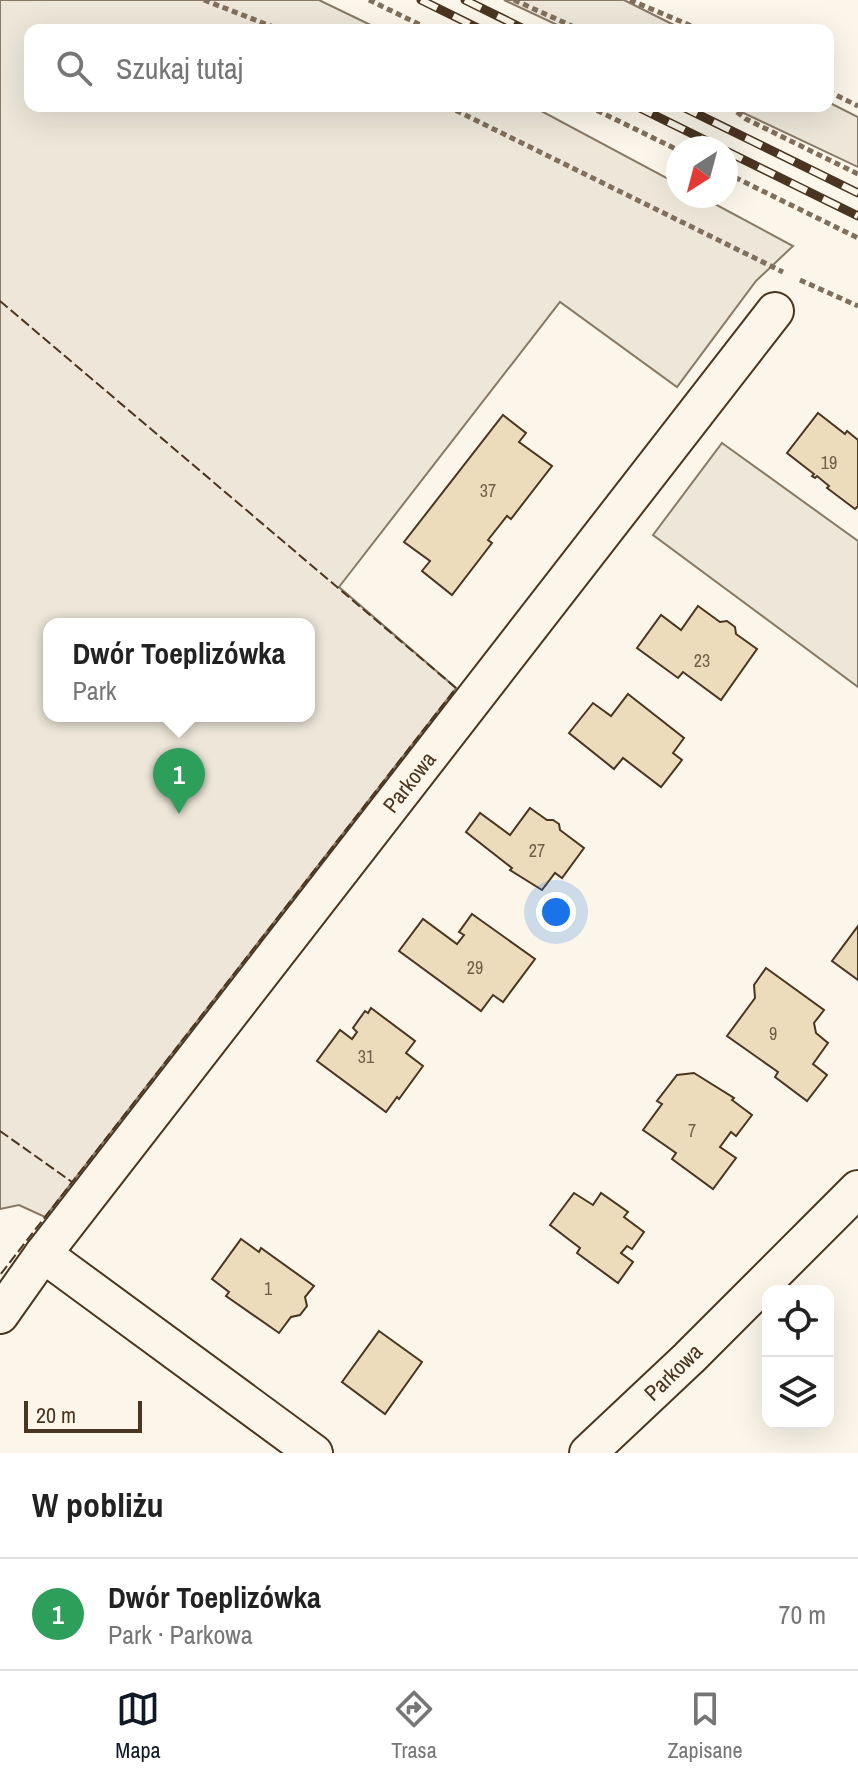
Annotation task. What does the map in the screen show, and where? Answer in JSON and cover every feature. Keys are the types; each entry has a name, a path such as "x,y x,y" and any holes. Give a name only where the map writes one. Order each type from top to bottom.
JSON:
{"street":[{"name":"Parkowa","path":"0,1315 43,1254 775,311"},
{"name":"Parkowa","path":"588,1453 689,1358 858,1189"},
{"path":"43,1254 314,1453"}],"path":[{"path":"204,0 266,24"},
{"path":"369,0 419,24"},
{"path":"514,0 568,24"},
{"path":"630,0 687,24"},
{"path":"834,94 858,106"},
{"path":"459,112 792,277 858,306"},
{"path":"600,112 666,144"},
{"path":"737,112 858,174"},
{"path":"738,179 858,238"}],"shaded area":[{"path":"0,0 319,0 369,24 24,24 24,112 543,112 666,178 666,208 722,208 793,246 756,281 677,387 560,302 339,587 456,688 45,1217 19,1205 0,1209"},
{"path":"504,0 624,0 672,24 555,24"},
{"path":"834,105 858,117 858,167 742,112 834,112"},
{"path":"722,443 858,541 858,687 653,535"}],"building":[{"path":"818,413 858,440 858,506 855,509 787,453"},
{"path":"503,415 526,433 519,442 552,466 511,519 507,516 488,540 492,543 452,595 422,571 430,561 404,542"},
{"path":"698,606 720,622 727,621 735,627 736,634 757,649 721,700 683,672 678,678 637,648 661,615 681,630"},
{"path":"628,694 684,738 673,753 682,760 661,787 623,758 614,769 569,733 593,703 611,716"},
{"path":"530,808 559,824 560,830 584,848 562,878 555,873 542,890 510,870 512,868 466,832 480,813 510,835"},
{"path":"472,914 535,959 503,1002 493,995 481,1011 399,951 423,919 457,944 464,935 459,932"},
{"path":"858,926 858,980 832,961"},
{"path":"766,968 824,1010 814,1023 816,1033 828,1043 813,1064 827,1075 807,1101 775,1077 778,1072 727,1036 755,998 754,985"},
{"path":"371,1008 415,1041 406,1053 423,1066 386,1112 317,1061 340,1030 352,1039 357,1032 353,1028 365,1011 368,1013"},
{"path":"694,1073 734,1098 732,1100 752,1115 736,1136 731,1132 720,1147 736,1158 713,1189 672,1159 676,1153 643,1130 662,1104 657,1101 677,1075"},
{"path":"574,1193 593,1205 601,1193 628,1212 624,1217 644,1232 632,1249 627,1246 621,1253 633,1262 618,1283 577,1253 580,1248 550,1225"},
{"path":"241,1239 259,1252 261,1248 314,1286 305,1297 307,1306 300,1315 291,1317 279,1333 226,1296 229,1292 212,1279"},
{"path":"379,1331 422,1362 385,1414 342,1382"}],"railway":[{"path":"421,0 470,24"},
{"path":"465,0 514,24"},
{"path":"648,112 697,136"},
{"path":"693,112 858,193"},
{"path":"738,157 858,216"}],"fence":[{"path":"0,301 456,688 0,1275"},
{"path":"0,1131 72,1182"}],"place":[{"name":"Dwór Toeplizówka","path":"179,814"}]}
